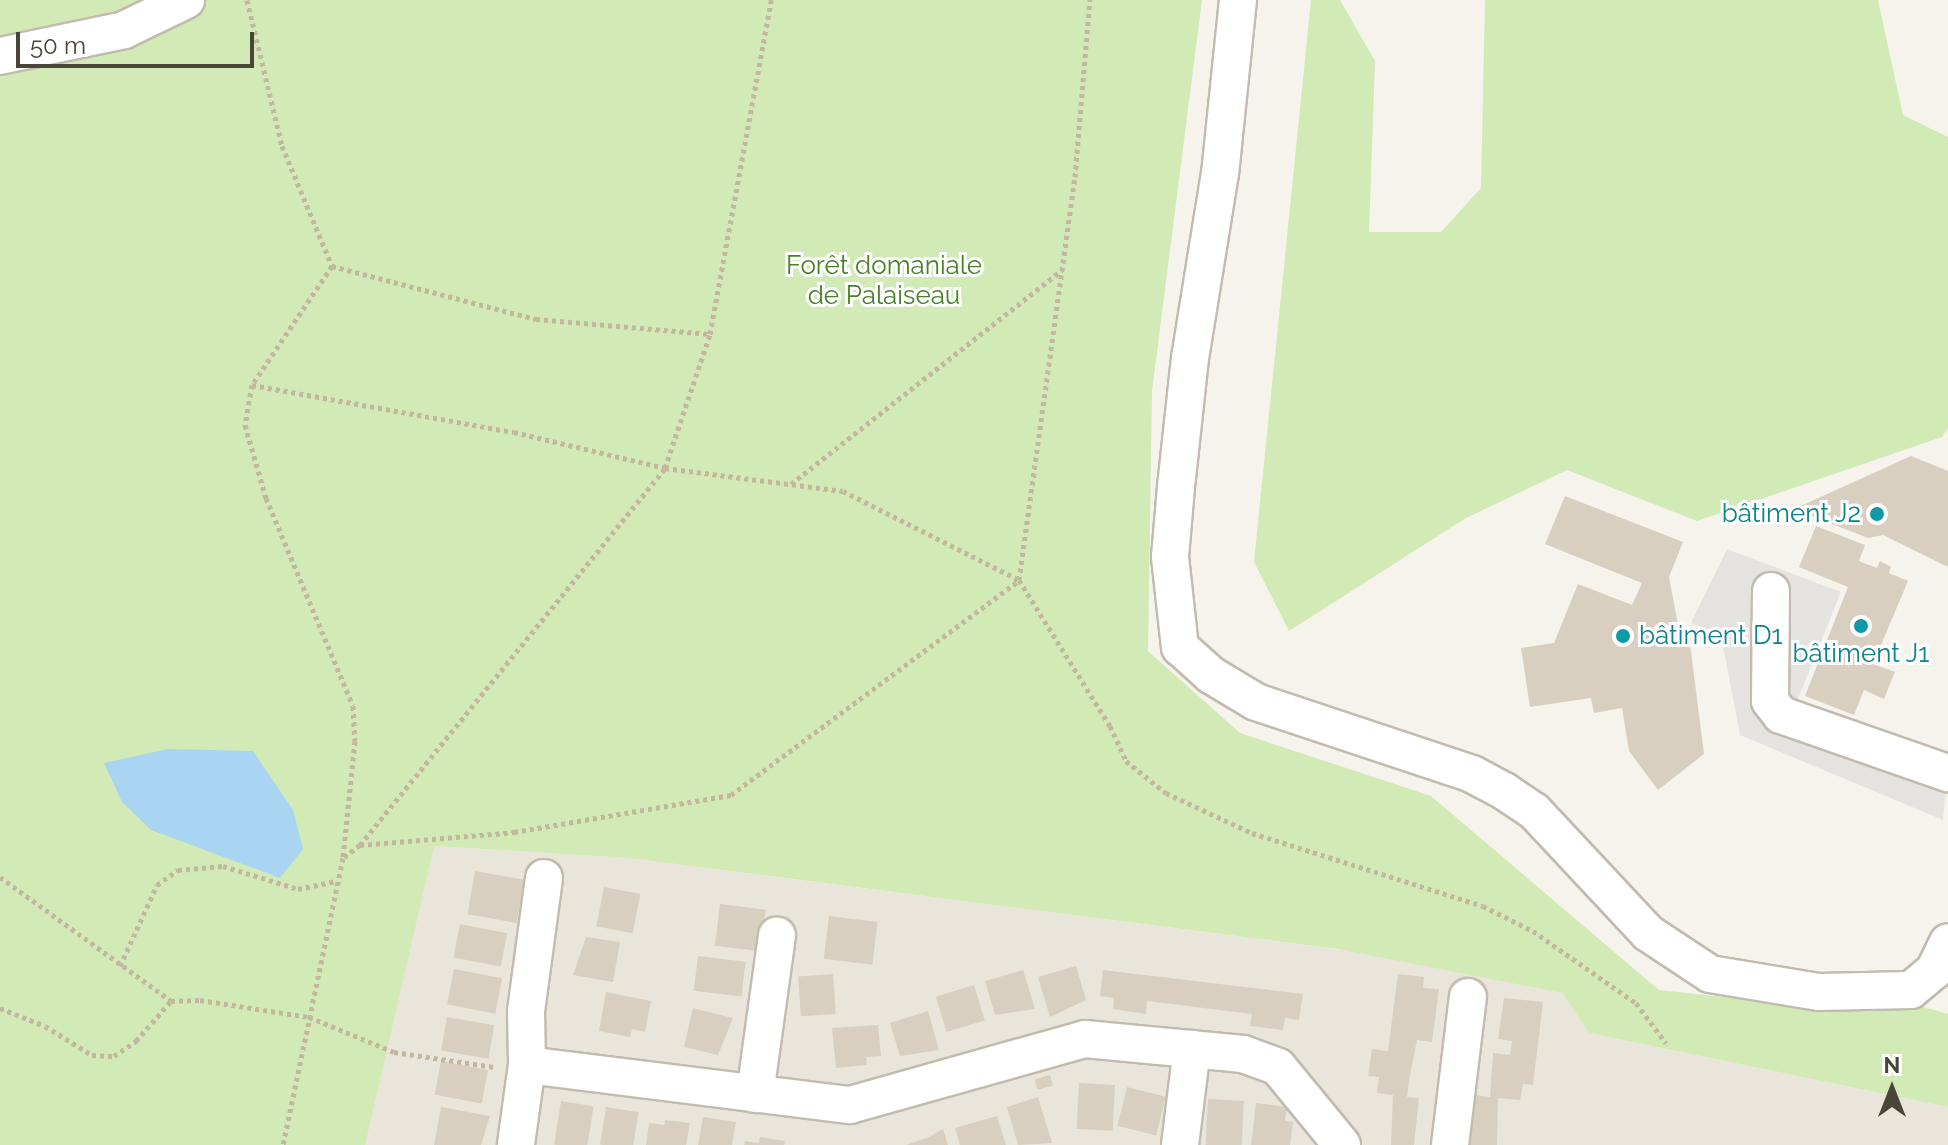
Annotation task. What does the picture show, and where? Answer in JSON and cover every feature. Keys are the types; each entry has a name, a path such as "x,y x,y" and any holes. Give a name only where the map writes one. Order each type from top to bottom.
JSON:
{"street":[{"path":"0,56 124,30 186,0"},
{"path":"1238,0 1220,173 1176,487 1170,557 1180,647 1211,675 1256,702 1472,774 1504,791 1534,811 1648,933 1680,959 1710,974 1819,992 1911,990 1934,971 1948,942"},
{"path":"1771,591 1770,701 1781,715 1948,773"},
{"path":"516,1144 527,1065 526,1011 544,878"},
{"path":"755,1094 777,936"},
{"path":"1450,1145 1468,997"},
{"path":"527,1065 850,1105 1085,1039 1243,1054 1278,1067 1342,1145"},
{"path":"1180,1145 1192,1049"}],"path":[{"path":"247,0 282,146 332,266"},
{"path":"343,858 360,845 665,468 710,334 771,0"},
{"path":"360,845 514,832 731,795 1019,580 1062,270 1090,0"},
{"path":"332,266 536,319 710,334"},
{"path":"283,1145 343,858 355,741 353,706 266,498 245,425 252,385 332,266"},
{"path":"791,484 1062,270"},
{"path":"252,385 514,432 665,468 843,491 1019,580 1110,726 1126,761 1166,793 1252,833 1483,906 1533,931 1636,1003 1666,1043"},
{"path":"120,966 157,885 178,870 223,866 298,889 337,881"},
{"path":"0,877 171,1001 200,1000 309,1017 394,1052 493,1067 527,1065"},
{"path":"0,1008 45,1026 92,1055 114,1056 171,1001"}],"shaded area":[{"path":"1727,549 1841,592 1796,704 1948,762 1943,820 1740,735 1721,635 1691,623"},
{"path":"433,846 629,858 1351,951 1562,993 1589,1033 1948,1107 1948,1145 361,1145"}],"green space":[{"name":"Forêt domaniale de Palaiseau","path":"0,0 1202,0 1152,391 1148,651 1240,733 1431,796 1659,990 1825,1008 1916,1005 1948,1014 1948,1107 1589,1033 1562,993 1338,949 629,858 434,846 365,1145 0,1145"},
{"path":"1311,0 1340,0 1375,61 1369,232 1441,232 1481,188 1485,0 1878,0 1903,115 1948,137 1948,428 1942,437 1697,521 1567,470 1466,518 1289,631 1254,562"}],"water":[{"path":"168,749 253,751 293,810 303,849 280,878 151,830 122,802 104,763"}],"building":[{"name":"bâtiment J2","path":"1911,456 1948,471 1948,567 1883,535 1868,538 1794,509"},
{"name":"bâtiment D1","path":"1565,496 1683,542 1669,577 1678,624 1688,628 1704,754 1658,790 1629,751 1622,708 1594,713 1591,698 1530,707 1521,648 1554,643 1578,584 1632,605 1642,583 1545,544"},
{"name":"bâtiment J1","path":"1816,526 1865,545 1859,561 1877,568 1880,561 1891,567 1889,573 1908,581 1873,664 1895,672 1884,699 1864,690 1854,715 1805,696 1848,587 1799,567"},
{"path":"475,871 524,880 517,923 467,914"},
{"path":"604,887 640,894 633,933 596,926"},
{"path":"720,904 766,910 761,951 715,946"},
{"path":"829,916 878,922 872,965 824,959"},
{"path":"460,924 507,933 501,967 454,957"},
{"path":"586,937 620,942 613,982 573,975"},
{"path":"698,956 746,962 741,997 694,991"},
{"path":"1076,966 1086,1000 1050,1017 1038,977"},
{"path":"454,969 502,978 495,1014 447,1004"},
{"path":"1023,970 1035,1009 995,1015 985,981"},
{"path":"1103,970 1303,994 1299,1020 1285,1018 1283,1030 1250,1026 1252,1014 1147,1001 1146,1014 1113,1009 1114,998 1100,996"},
{"path":"833,974 836,1014 801,1016 798,976"},
{"path":"1398,974 1424,977 1423,988 1439,989 1432,1042 1417,1040 1409,1080 1407,1097 1419,1098 1414,1145 1391,1145 1393,1095 1377,1093 1379,1077 1368,1076 1372,1049 1388,1051"},
{"path":"974,985 985,1020 947,1032 936,997"},
{"path":"606,992 651,1001 645,1032 632,1029 630,1037 599,1031"},
{"path":"1504,998 1543,1002 1533,1085 1523,1084 1520,1100 1498,1098 1497,1145 1470,1145 1476,1095 1490,1097 1493,1053 1510,1055 1512,1041 1498,1039"},
{"path":"693,1008 733,1018 718,1055 684,1047"},
{"path":"928,1011 939,1050 900,1056 890,1023"},
{"path":"447,1017 494,1025 488,1059 441,1050"},
{"path":"878,1025 881,1056 866,1057 867,1065 836,1068 832,1028"},
{"path":"441,1061 488,1070 482,1104 435,1094"},
{"path":"1050,1075 1053,1086 1037,1090 1035,1079"},
{"path":"1079,1083 1115,1085 1113,1131 1077,1129"},
{"path":"1127,1087 1166,1097 1156,1135 1117,1126"},
{"path":"1038,1097 1052,1143 1018,1145 1007,1107"},
{"path":"1208,1099 1244,1101 1242,1145 1206,1145"},
{"path":"561,1101 594,1106 587,1145 554,1144"},
{"path":"1256,1103 1287,1107 1285,1121 1293,1122 1290,1145 1251,1145"},
{"path":"441,1107 490,1116 481,1145 434,1145"},
{"path":"606,1107 639,1112 633,1145 600,1145"},
{"path":"997,1116 1006,1145 960,1145 955,1128"},
{"path":"703,1117 736,1122 732,1145 698,1145"},
{"path":"665,1120 690,1123 686,1145 646,1145 649,1123 664,1125"},
{"path":"943,1129 948,1145 906,1145 929,1137"},
{"path":"760,1137 785,1141 784,1145 744,1145 745,1141 759,1143"}],"place":[{"name":"bâtiment J2","path":"1877,514"},
{"name":"bâtiment J1","path":"1861,626"},
{"name":"bâtiment D1","path":"1623,636"}]}
